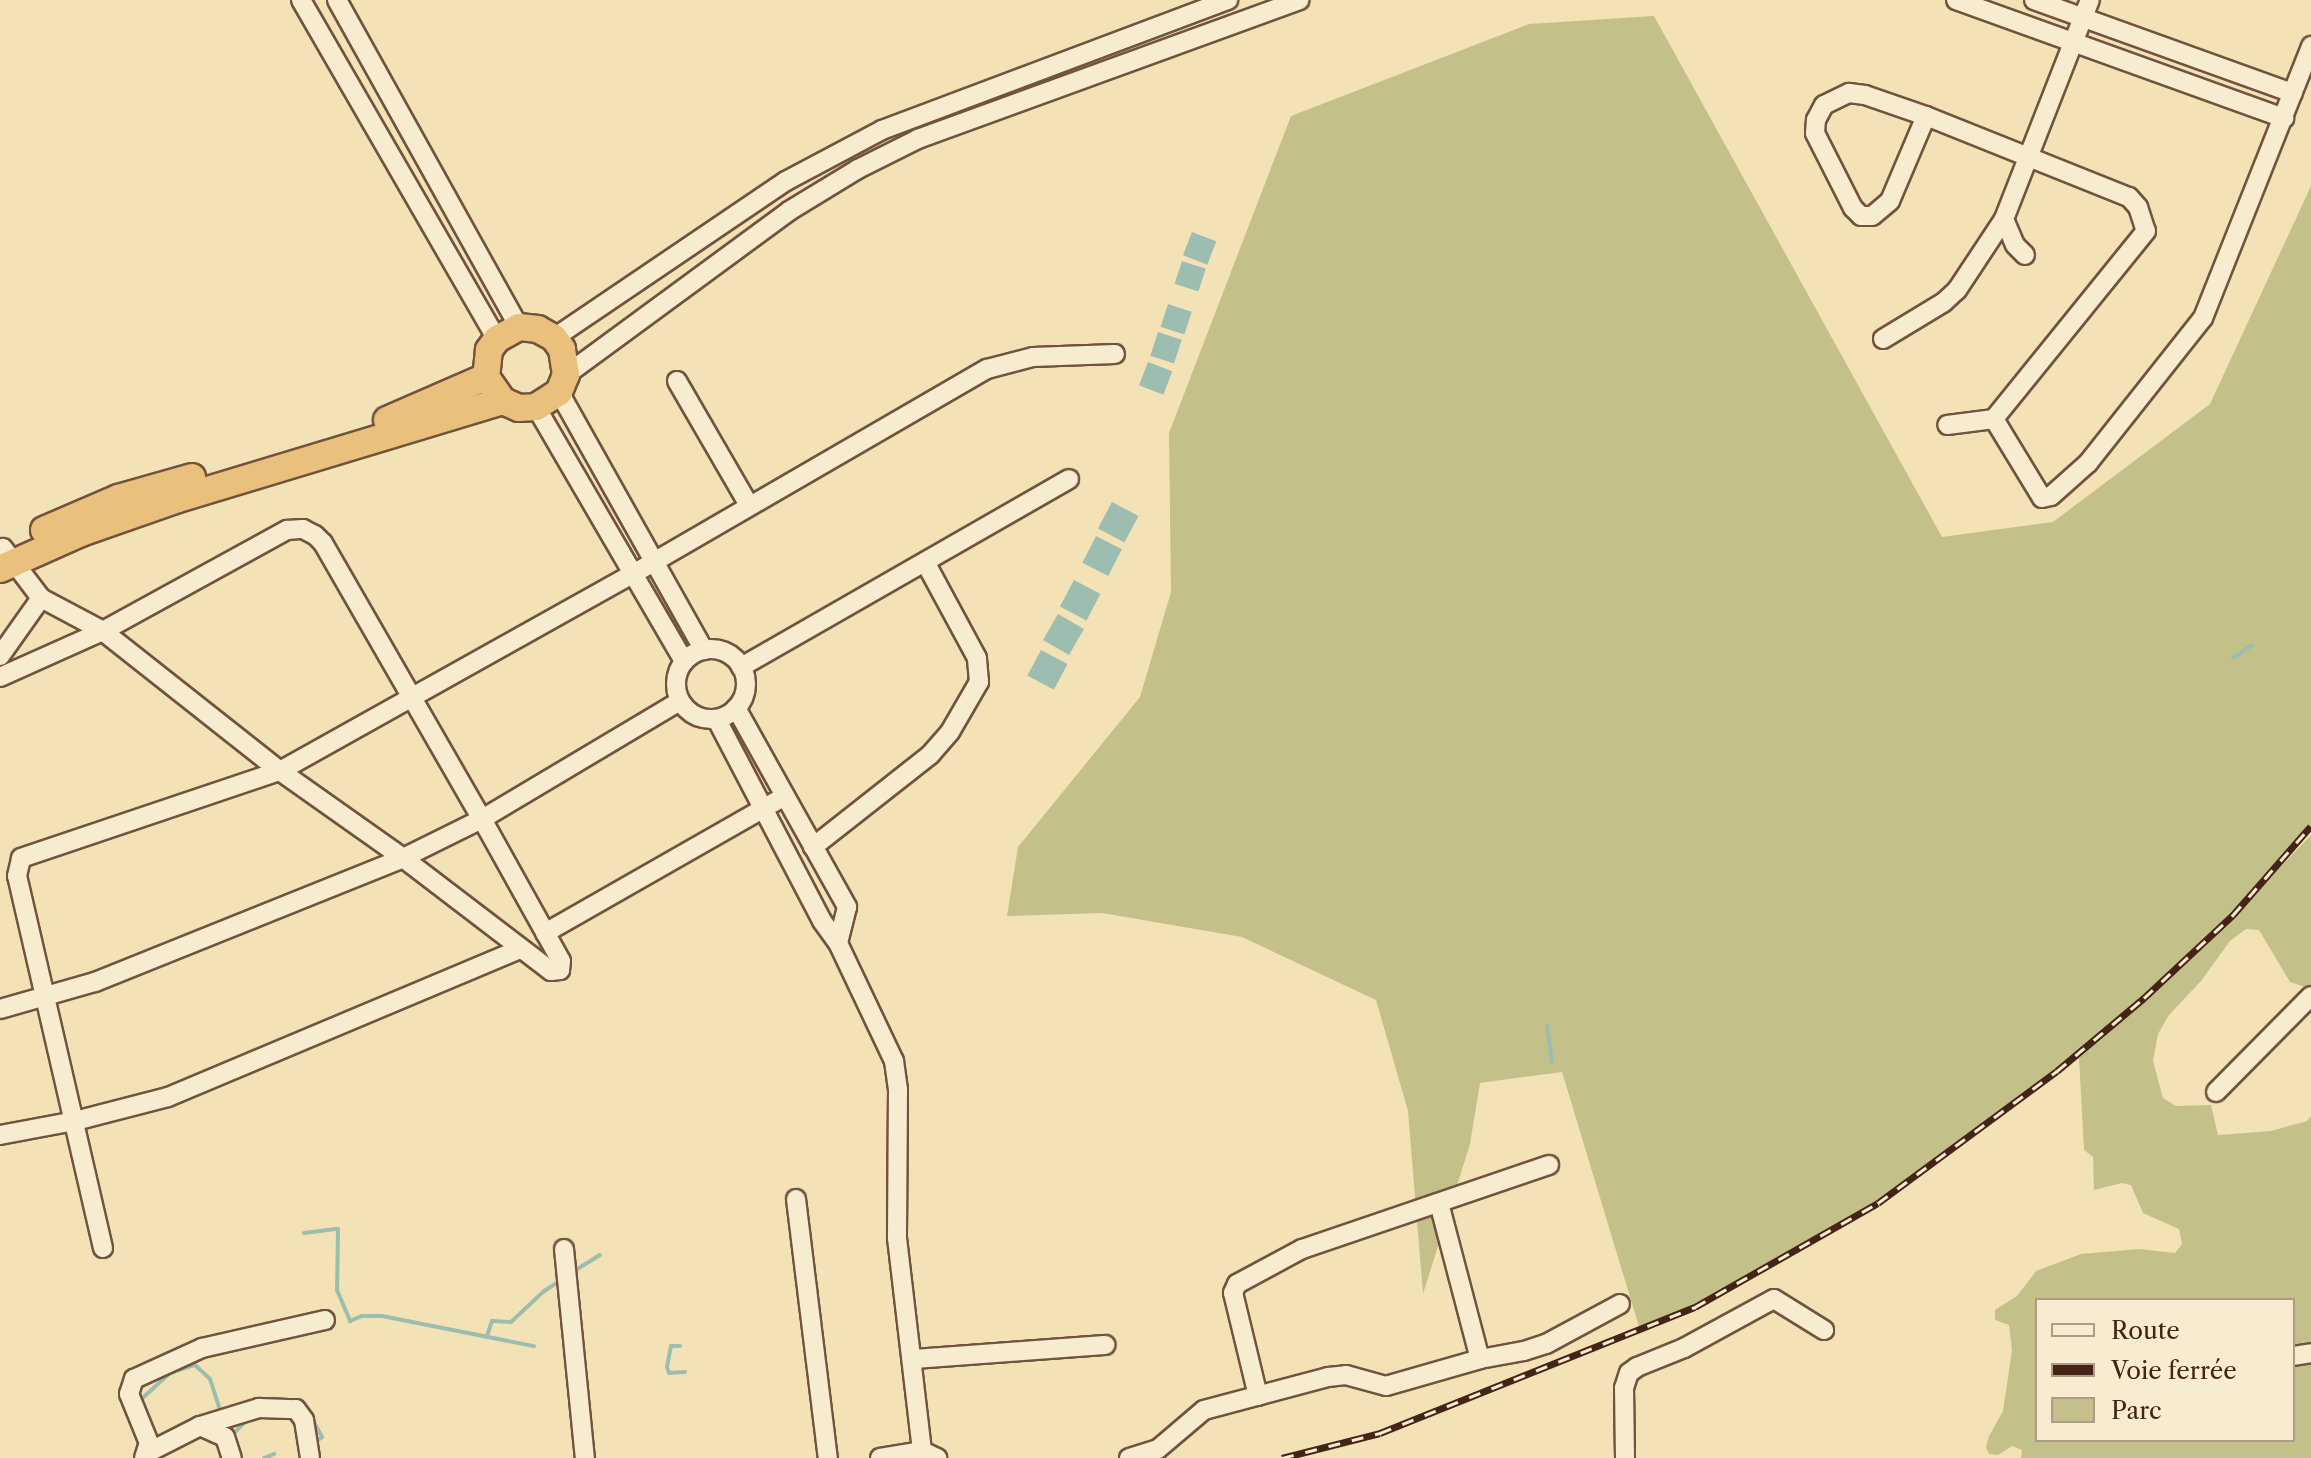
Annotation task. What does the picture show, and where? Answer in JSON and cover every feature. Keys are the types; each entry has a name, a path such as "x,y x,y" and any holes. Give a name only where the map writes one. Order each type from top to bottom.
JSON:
{"highway":[{"path":"538,329 554,338 562,349 562,384 536,407 519,408 503,401 492,391 486,377 485,363 508,333 538,329"},
{"path":"4,557 118,498 410,412 486,377"},
{"path":"4,557 178,499 503,401"}],"street":[{"path":"301,0 508,333"},
{"path":"337,0 508,333"},
{"path":"554,338 786,181 882,130 1228,0"},
{"path":"704,650 562,384 789,211 858,169 918,139 1299,0"},
{"path":"1956,0 2284,118"},
{"path":"2034,0 2293,93"},
{"path":"1883,339 1944,302 1957,290 2004,219 2090,0"},
{"path":"1994,419 2042,498 2051,496 2080,472 2203,318 2311,46"},
{"path":"1926,116 1890,201 1872,216 1861,216 1853,208 1815,133 1816,120 1824,105 1849,93 1926,116 2129,197 2138,207 2146,231 1994,419 1947,425"},
{"path":"2004,219 2015,245 2025,255"},
{"path":"103,1248 48,998 17,876 21,858 280,771 633,574 987,369 1033,357 1077,352 1115,354"},
{"path":"677,381 749,505"},
{"path":"536,407 684,661"},
{"path":"741,667 1069,479"},
{"path":"0,677 103,631 287,530 303,529 323,543 561,961 560,970 551,971 520,949 403,858 280,771 103,631 41,598 4,557"},
{"path":"813,847 930,755 950,732 979,682 977,658 925,562"},
{"path":"0,656 41,598"},
{"path":"704,650 725,653 741,667 745,689 736,708 717,720 696,716 680,701 676,680 684,661 704,650"},
{"path":"0,1009 48,998 403,858 482,819 680,701"},
{"path":"736,708 847,907 838,943"},
{"path":"717,720 766,808 822,921 838,943 894,1061 898,1090 897,1238 913,1359 930,1454 880,1458"},
{"path":"545,933 785,796"},
{"path":"0,1135 75,1121 208,1082 520,949"},
{"path":"2216,1092 2311,996"},
{"path":"1258,1396 1233,1293 1237,1284 1302,1249 1549,1165"},
{"path":"796,1199 828,1458"},
{"path":"1439,1203 1480,1359"},
{"path":"564,1249 585,1458"},
{"path":"1625,1458 1624,1388 1629,1373 1637,1367 1684,1348 1774,1299 1824,1330"},
{"path":"1129,1458 1158,1449 1204,1410 1346,1375 1386,1386 1546,1344 1620,1304"},
{"path":"145,1456 149,1443 129,1394 134,1379 202,1348 325,1320"},
{"path":"913,1359 1105,1345"},
{"path":"145,1456 200,1426 259,1408 296,1409 304,1420 310,1458"},
{"path":"200,1426 225,1437 232,1458"}],"green space":[{"path":"1654,16 1942,537 2053,522 2210,404 2311,186 2311,826 2233,915 2144,998 2057,1071 1878,1203 1695,1307 1640,1330 1562,1072 1480,1083 1470,1144 1423,1294 1408,1111 1376,1000 1242,937 1102,913 1007,916 1018,847 1140,697 1171,592 1169,433 1291,116 1529,24"},
{"path":"2311,835 2311,989 2290,982 2259,930 2246,929 2230,941 2201,981 2169,1015 2158,1034 2153,1061 2163,1098 2176,1106 2211,1105 2218,1135 2271,1131 2307,1121 2311,1116 2311,1458 2021,1458 2022,1450 2012,1446 1998,1455 1989,1454 1986,1447 2003,1411 2012,1350 2009,1325 1995,1320 1995,1310 2017,1296 2036,1271 2081,1254 2139,1249 2175,1253 2182,1244 2179,1229 2143,1213 2131,1185 2122,1183 2094,1190 2093,1157 2084,1150 2079,1058 2206,945"}],"shaded area":[{"path":"1192,232 1216,241 1207,265 1183,255"},
{"path":"1182,261 1206,269 1198,292 1175,284"},
{"path":"1168,304 1192,312 1184,335 1161,327"},
{"path":"1158,332 1182,340 1174,364 1150,356"},
{"path":"1148,362 1172,371 1163,395 1139,385"},
{"path":"1112,502 1138,516 1124,543 1098,528"},
{"path":"1096,536 1122,549 1108,576 1082,563"},
{"path":"1074,580 1100,594 1086,621 1060,606"},
{"path":"1058,614 1084,629 1069,655 1043,640"},
{"path":"1041,650 1067,664 1054,690 1027,676"}],"waterway":[{"path":"2233,658 2251,646"},
{"path":"1547,1026 1552,1062"},
{"path":"304,1233 338,1229 337,1290 350,1321 362,1316 382,1316 534,1346"},
{"path":"571,1273 600,1255"},
{"path":"487,1336 492,1321 511,1322 561,1280"},
{"path":"680,1346 671,1346 667,1367 669,1373 685,1372"},
{"path":"137,1403 170,1373 195,1365 210,1379 221,1412"},
{"path":"311,1417 322,1437 312,1444"},
{"path":"232,1435 247,1420"},
{"path":"264,1458 274,1454"}],"railway":[{"path":"1282,1458 1380,1433 1695,1307 1878,1203 2057,1071 2144,998 2233,915 2311,826"}]}
